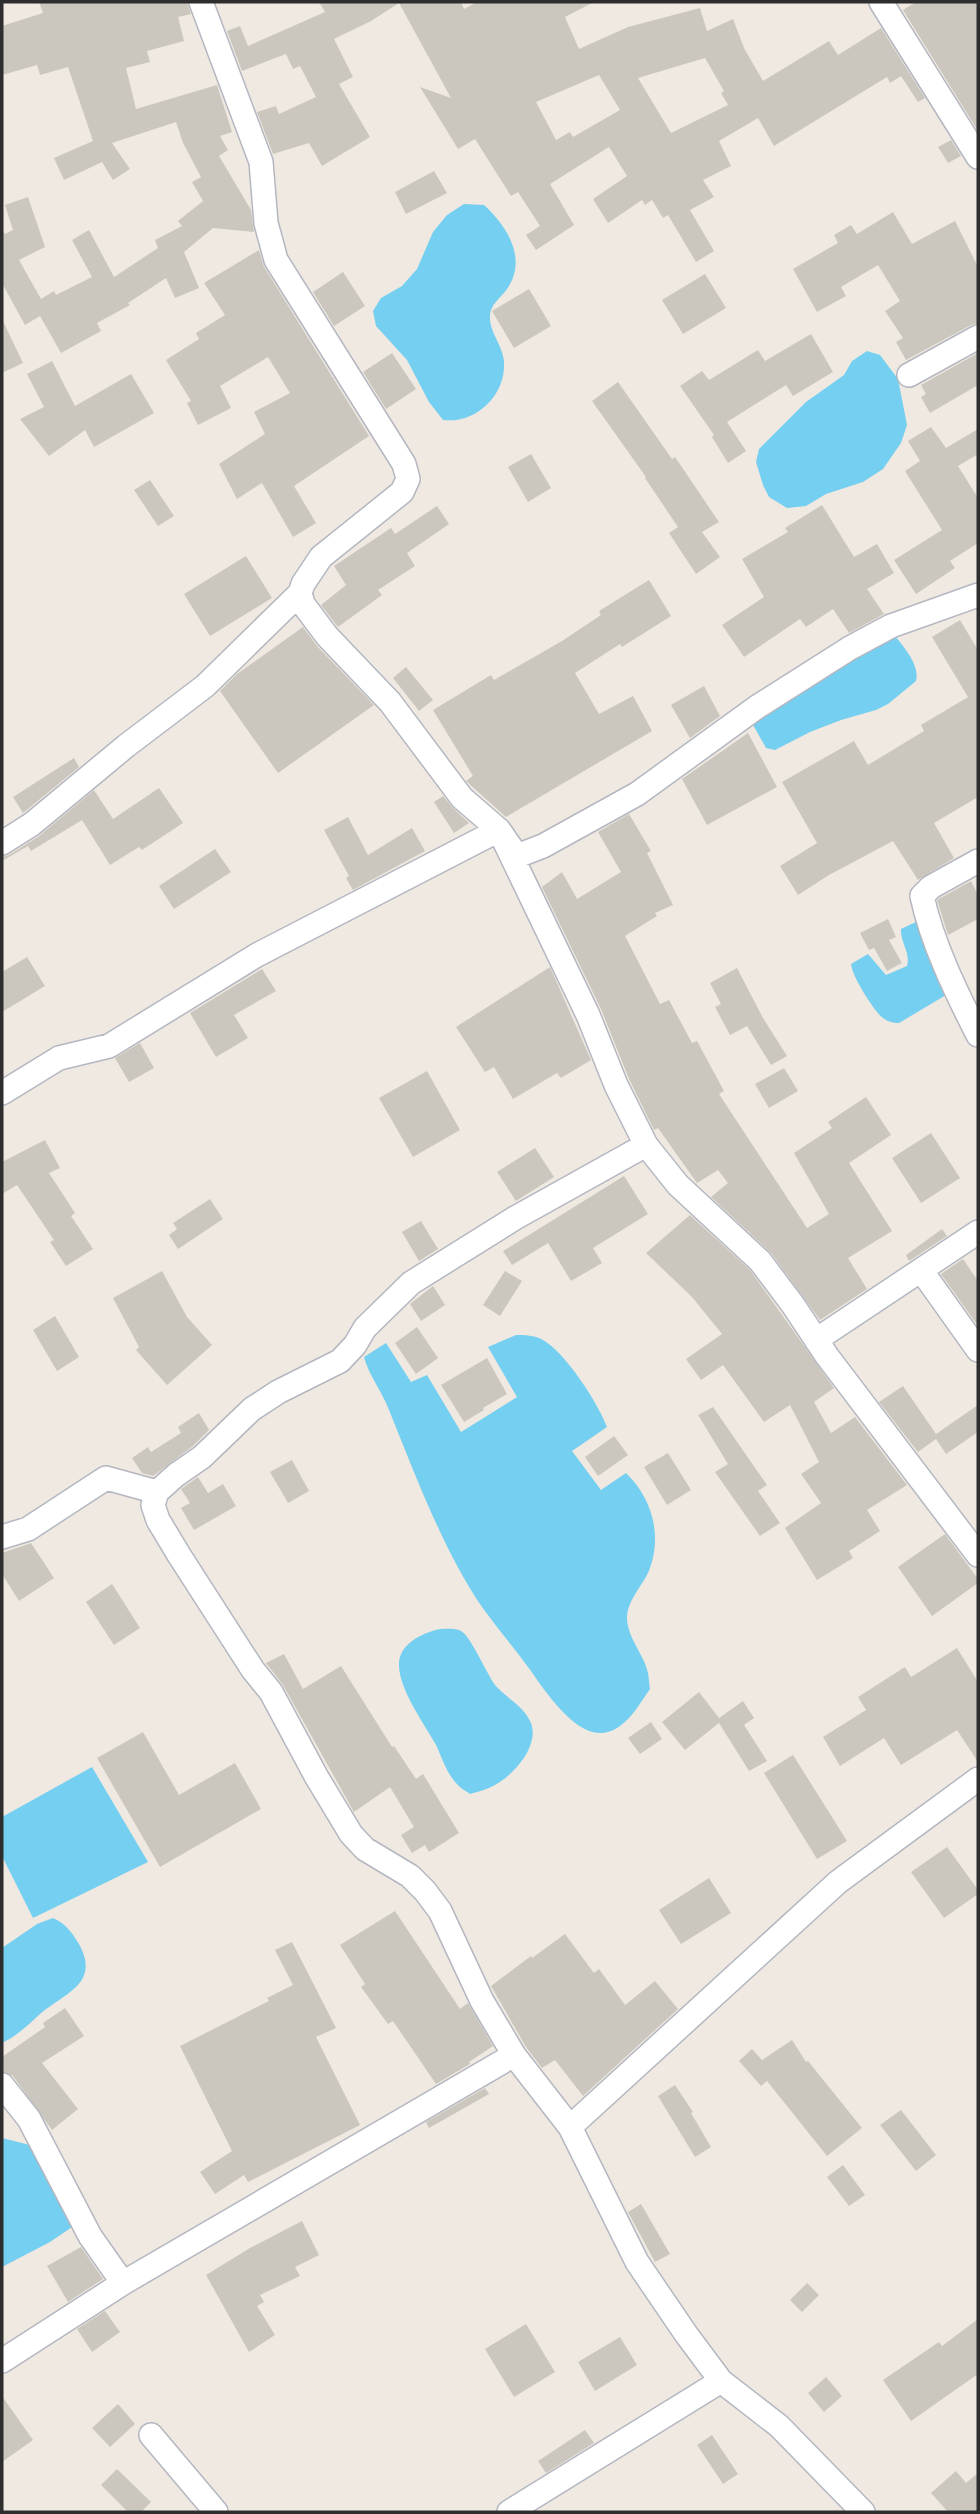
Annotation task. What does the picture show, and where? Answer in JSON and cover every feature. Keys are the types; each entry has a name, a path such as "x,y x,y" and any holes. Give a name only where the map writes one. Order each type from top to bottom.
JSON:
{"street":[{"path":"2,843 32,824 126,746 205,686 300,593 310,571 321,557 402,492 408,479 404,464 276,260 266,223 261,162 203,2"},
{"path":"881,2 978,157"},
{"path":"909,375 978,337"},
{"path":"300,593 303,604 327,636 390,702 462,798 499,830 517,856 543,846 637,794 757,707 891,626 977,598"},
{"path":"2,1093 59,1058 109,1046 257,955 499,830"},
{"path":"499,830 589,1015 616,1085 646,1145 678,1185 760,1261 978,1555"},
{"path":"978,861 931,887 922,896 941,951 978,1035"},
{"path":"646,1145 515,1218 411,1283 365,1328 355,1345 340,1361 278,1392 251,1409 202,1457 157,1492 153,1505 158,1520 254,1670 271,1692 351,1834 365,1849 410,1876 440,1911 482,2001 514,2055 570,2127 637,2262 686,2334 721,2381 779,2426 863,2512"},
{"path":"816,1340 978,1232"},
{"path":"921,1270 978,1350"},
{"path":"2,1537 28,1529 106,1478 157,1492"},
{"path":"570,2127 838,1882 978,1779"},
{"path":"2,2361 123,2283 514,2055"},
{"path":"2,2085 29,2119 90,2236 123,2283"},
{"path":"509,2512 721,2381"},
{"path":"151,2435 216,2512"}],"water":[{"path":"464,204 484,205 492,213 512,244 516,266 507,289 490,312 490,322 504,362 500,386 487,405 477,412 455,420 443,420 429,402 407,360 376,326 373,311 381,298 402,286 417,269 433,232 447,215"},
{"path":"867,351 880,355 898,379 907,425 901,443 883,469 863,482 826,494 806,506 787,508 769,497 763,485 756,462 759,449 806,402 844,375 852,361"},
{"path":"895,636 914,663 916,681 888,704 876,710 810,732 775,750 766,748 752,723 780,698"},
{"path":"918,921 946,995 899,1023 891,1022 883,1018 869,1001 851,964 868,954 886,975 907,966 908,957 901,929"},
{"path":"516,1335 533,1336 543,1340 571,1366 589,1392 607,1427 572,1451 601,1490 626,1473 642,1494 652,1517 655,1542 650,1568 630,1604 627,1617 630,1632 646,1666 650,1689 630,1717 609,1732 590,1731 570,1719 482,1607 442,1536 364,1357 386,1343 411,1382 427,1375 461,1432 517,1397 488,1347"},
{"path":"440,1629 456,1629 465,1634 495,1685 522,1709 532,1728 530,1745 521,1763 497,1784 470,1794 450,1776 400,1676 400,1658 407,1646 426,1633"},
{"path":"92,1767 148,1862 33,1918 2,1856 2,1817"},
{"path":"53,1918 68,1928 79,1944 85,1958 83,1978 69,1993 2,2043 2,1948 37,1924"},
{"path":"2,2138 30,2145 75,2225 50,2242 2,2267"}],"building":[{"path":"39,2 187,2 191,14 178,17 184,41 147,51 150,62 126,68 136,109 217,85 232,132 220,136 228,150 219,156 251,210 254,232 213,228 184,252 199,288 175,298 166,278 128,303 130,305 97,323 101,331 61,353 40,316 25,325 2,283 2,229 5,234 13,230 5,205 28,197 45,247 19,260 41,299 54,291 56,295 92,277 72,240 89,230 114,277 158,248 155,240 182,226 178,221 203,201 192,182 201,177 183,143 176,122 112,143 130,169 113,180 102,162 64,180 54,158 93,141 68,67 40,75 37,65 2,75 2,26 43,13"},
{"path":"319,2 461,2 464,9 477,2 594,2 565,17 579,49 628,27 700,8 707,31 733,19 744,48 763,81 829,41 838,55 881,28 925,98 918,102 901,76 890,83 887,77 774,146 758,118 719,141 731,166 703,180 714,197 690,210 714,251 696,262 668,215 663,218 652,200 645,205 642,200 608,223 593,199 627,176 609,147 550,184 574,225 536,250 526,235 540,226 518,192 511,196 475,139 458,149 420,87 451,98 399,3 371,21 334,39 353,77 339,84 370,137 322,166 309,143 273,154 257,112 276,106 279,114 316,97 300,66 293,69 286,54 242,71 227,31 240,26 248,46 325,12","holes":["705,58 724,91 721,93 728,105 671,133 638,78","599,75 620,110 573,137 570,132 556,140 536,102"]},
{"path":"916,2 978,2 978,131 903,10"},
{"path":"951,140 961,156 948,163 938,147"},
{"path":"434,171 447,193 406,214 395,192"},
{"path":"893,212 912,244 955,221 978,267 978,323 906,360 896,342 903,338 885,311 900,301 878,265 841,287 846,296 817,312 793,269 838,243 834,235 851,225 857,234"},
{"path":"259,250 264,267 369,436 294,486 316,523 293,537 262,483 237,499 219,464 265,434 254,412 290,393 268,357 220,386 231,408 198,425 187,403 191,401 166,360 199,339 196,333 225,315 204,283"},
{"path":"343,272 365,306 334,326 313,292"},
{"path":"705,274 726,308 683,334 662,300"},
{"path":"529,289 551,326 514,348 492,311"},
{"path":"2,319 23,363 2,373"},
{"path":"811,334 833,372 793,396 786,385 727,422 746,451 728,463 712,437 714,435 680,386 702,371 709,380 758,350 765,361"},
{"path":"392,353 416,389 386,409 363,372"},
{"path":"978,353 978,385 930,413 921,397 926,394 921,385"},
{"path":"52,361 75,406 131,374 154,413 94,447 85,430 49,456 20,419 44,407 27,374"},
{"path":"618,382 672,459 675,457 719,522 702,532 720,557 696,574 669,533 678,527 592,401"},
{"path":"931,427 946,448 978,429 978,454 958,466 978,498 978,543 950,561 955,568 916,594 894,560 942,530 905,471 920,461 908,441"},
{"path":"531,454 551,488 528,502 508,467"},
{"path":"150,480 174,516 158,526 134,490"},
{"path":"822,505 854,557 877,544 894,573 867,589 884,614 849,633 833,609 806,627 800,619 744,657 722,625 764,597 742,559 788,532 785,528"},
{"path":"437,506 449,524 407,553 415,566 378,590 382,595 338,627 321,605 346,585 334,566 391,528 395,534"},
{"path":"246,556 272,598 210,636 184,594"},
{"path":"649,580 671,616 575,673 599,714 633,696 652,731 506,817 466,781 473,776 433,710 491,675 494,680 562,641 601,615 599,611"},
{"path":"960,620 978,650 978,797 934,823 954,858 918,880 893,841 798,895 780,866 817,843 782,782 854,741 868,765 924,731 921,725 968,697 932,637"},
{"path":"303,627 317,646 374,705 278,773 220,691 237,674"},
{"path":"406,667 433,700 419,711 393,678"},
{"path":"704,686 720,716 690,738 671,705"},
{"path":"748,733 777,787 707,825 682,779"},
{"path":"74,758 79,767 23,813 13,797"},
{"path":"159,788 183,823 142,850 139,847 110,865 82,820 31,851 28,846 2,861 2,857 39,836 94,790 113,819"},
{"path":"443,796 469,823 454,833 434,802"},
{"path":"629,814 651,851 647,853 673,905 655,913 657,916 625,936 660,1004 669,1000 692,1043 697,1041 724,1091 719,1094 807,1228 829,1214 794,1153 832,1128 828,1122 866,1097 891,1135 849,1163 892,1231 848,1258 867,1289 820,1320 771,1253 711,1197 728,1183 718,1170 697,1183 658,1128 654,1130 629,1079 601,1009 542,887 562,872 577,899 621,872 598,832"},
{"path":"348,817 368,855 412,828 425,851 353,890 346,878 349,876 324,830"},
{"path":"215,849 231,872 174,909 159,886"},
{"path":"971,881 978,895 978,919 948,935 937,900"},
{"path":"888,919 896,937 889,940 902,963 887,971 874,948 869,950 860,933"},
{"path":"27,957 45,986 2,1012 2,972"},
{"path":"550,967 591,1060 561,1078 557,1073 513,1099 494,1067 485,1072 456,1027"},
{"path":"737,968 787,1056 771,1065 747,1026 730,1035 715,1007 721,1004 710,983"},
{"path":"262,969 276,991 234,1015 248,1038 216,1057 190,1013"},
{"path":"140,1043 154,1068 129,1082 115,1058"},
{"path":"784,1068 798,1091 769,1108 755,1084"},
{"path":"427,1071 460,1130 413,1157 379,1098"},
{"path":"931,1133 960,1178 921,1203 892,1158"},
{"path":"45,1140 60,1168 49,1173 75,1213 71,1216 93,1249 66,1266 50,1242 54,1240 17,1185 2,1194 2,1162"},
{"path":"535,1148 554,1177 516,1201 497,1172"},
{"path":"624,1176 648,1214 593,1248 602,1263 571,1281 548,1243 512,1265 503,1251"},
{"path":"210,1199 223,1219 178,1249 169,1235 177,1229 173,1223"},
{"path":"690,1215 750,1270 834,1388 814,1402 831,1433 855,1417 907,1485 867,1510 880,1531 849,1551 853,1558 817,1580 785,1528 821,1503 801,1474 819,1462 790,1405 764,1422 723,1365 701,1380 686,1359 722,1334 692,1297 646,1253"},
{"path":"421,1221 438,1249 419,1261 402,1232"},
{"path":"942,1229 947,1236 909,1261 906,1255"},
{"path":"963,1259 978,1281 978,1326 941,1274"},
{"path":"162,1271 187,1317 212,1345 167,1385 136,1350 139,1347 113,1298"},
{"path":"505,1271 522,1281 500,1316 483,1305"},
{"path":"433,1286 445,1305 421,1321 410,1304"},
{"path":"55,1316 79,1357 57,1371 33,1330"},
{"path":"417,1327 438,1358 416,1374 395,1343"},
{"path":"487,1358 507,1394 464,1422 441,1385"},
{"path":"903,1386 936,1434 978,1405 978,1432 946,1454 936,1439 918,1452 879,1402"},
{"path":"713,1407 767,1485 758,1491 780,1523 760,1536 715,1472 728,1464 698,1415"},
{"path":"199,1413 209,1430 193,1446 153,1476 142,1473 132,1458 148,1447 151,1452 181,1433 178,1427"},
{"path":"614,1436 628,1455 598,1476 585,1457"},
{"path":"668,1453 691,1490 667,1505 644,1467"},
{"path":"292,1460 309,1491 288,1503 270,1472"},
{"path":"198,1477 208,1493 223,1484 236,1506 194,1530 181,1508 190,1503 181,1489"},
{"path":"945,1534 978,1579 978,1583 932,1616 898,1567"},
{"path":"31,1543 54,1578 19,1601 2,1574 2,1553"},
{"path":"112,1584 140,1628 114,1645 86,1602"},
{"path":"957,1648 978,1682 978,1762 957,1730 901,1765 884,1738 840,1766 823,1737 866,1710 858,1697 905,1667 911,1677"},
{"path":"284,1654 303,1689 341,1666 392,1747 394,1746 416,1779 423,1774 459,1833 429,1852 425,1845 412,1853 401,1835 414,1827 390,1787 354,1812 283,1685 266,1663"},
{"path":"699,1692 719,1718 743,1701 754,1718 744,1725 767,1761 749,1771 719,1723 685,1750 662,1722"},
{"path":"651,1722 662,1739 640,1754 628,1738"},
{"path":"143,1732 179,1795 235,1763 261,1809 160,1867 97,1758"},
{"path":"793,1755 847,1841 817,1859 764,1773"},
{"path":"947,1847 978,1890 978,1894 944,1918 911,1872"},
{"path":"709,1878 731,1913 681,1944 659,1910"},
{"path":"395,1911 460,2009 468,2003 493,2046 469,2062 470,2064 436,2084 393,2021 388,2024 361,1987 365,1984 340,1945"},
{"path":"565,1934 594,1973 599,1969 625,2005 655,1981 678,2009 583,2096 555,2060 542,2068 526,2047 491,1986"},
{"path":"292,1942 336,2028 316,2037 360,2125 248,2182 244,2175 215,2194 200,2172 232,2151 180,2046 269,2001 267,1998 293,1985 275,1950"},
{"path":"65,2008 84,2036 42,2063 78,2109 52,2130 13,2076 2,2071 2,2057 45,2027 43,2023"},
{"path":"792,2040 806,2062 808,2061 862,2128 827,2156 767,2081 761,2086 739,2061 752,2049 762,2060"},
{"path":"675,2085 711,2147 695,2157 658,2096"},
{"path":"485,2088 489,2094 429,2128 426,2122"},
{"path":"901,2110 936,2155 916,2171 880,2125"},
{"path":"843,2165 865,2195 849,2206 827,2177"},
{"path":"641,2204 670,2254 655,2262 628,2212"},
{"path":"302,2221 319,2255 295,2267 300,2276 260,2295 264,2302 257,2306 275,2335 249,2352 206,2275"},
{"path":"81,2247 103,2279 68,2302 47,2266"},
{"path":"807,2283 819,2295 802,2312 790,2300"},
{"path":"105,2311 120,2332 92,2352 77,2329"},
{"path":"978,2319 978,2374 911,2421 883,2380 939,2342 942,2346"},
{"path":"526,2324 555,2372 514,2397 485,2349"},
{"path":"620,2337 637,2365 595,2391 578,2362"},
{"path":"826,2377 842,2396 824,2412 808,2393"},
{"path":"2,2396 33,2440 2,2462"},
{"path":"118,2404 135,2424 110,2447 92,2428"},
{"path":"585,2430 594,2443 546,2473 538,2461"},
{"path":"712,2435 738,2474 723,2484 697,2445"},
{"path":"117,2469 151,2502 141,2512 128,2512 101,2485"},
{"path":"956,2471 966,2483 978,2473 978,2512 948,2512 931,2493"}]}
